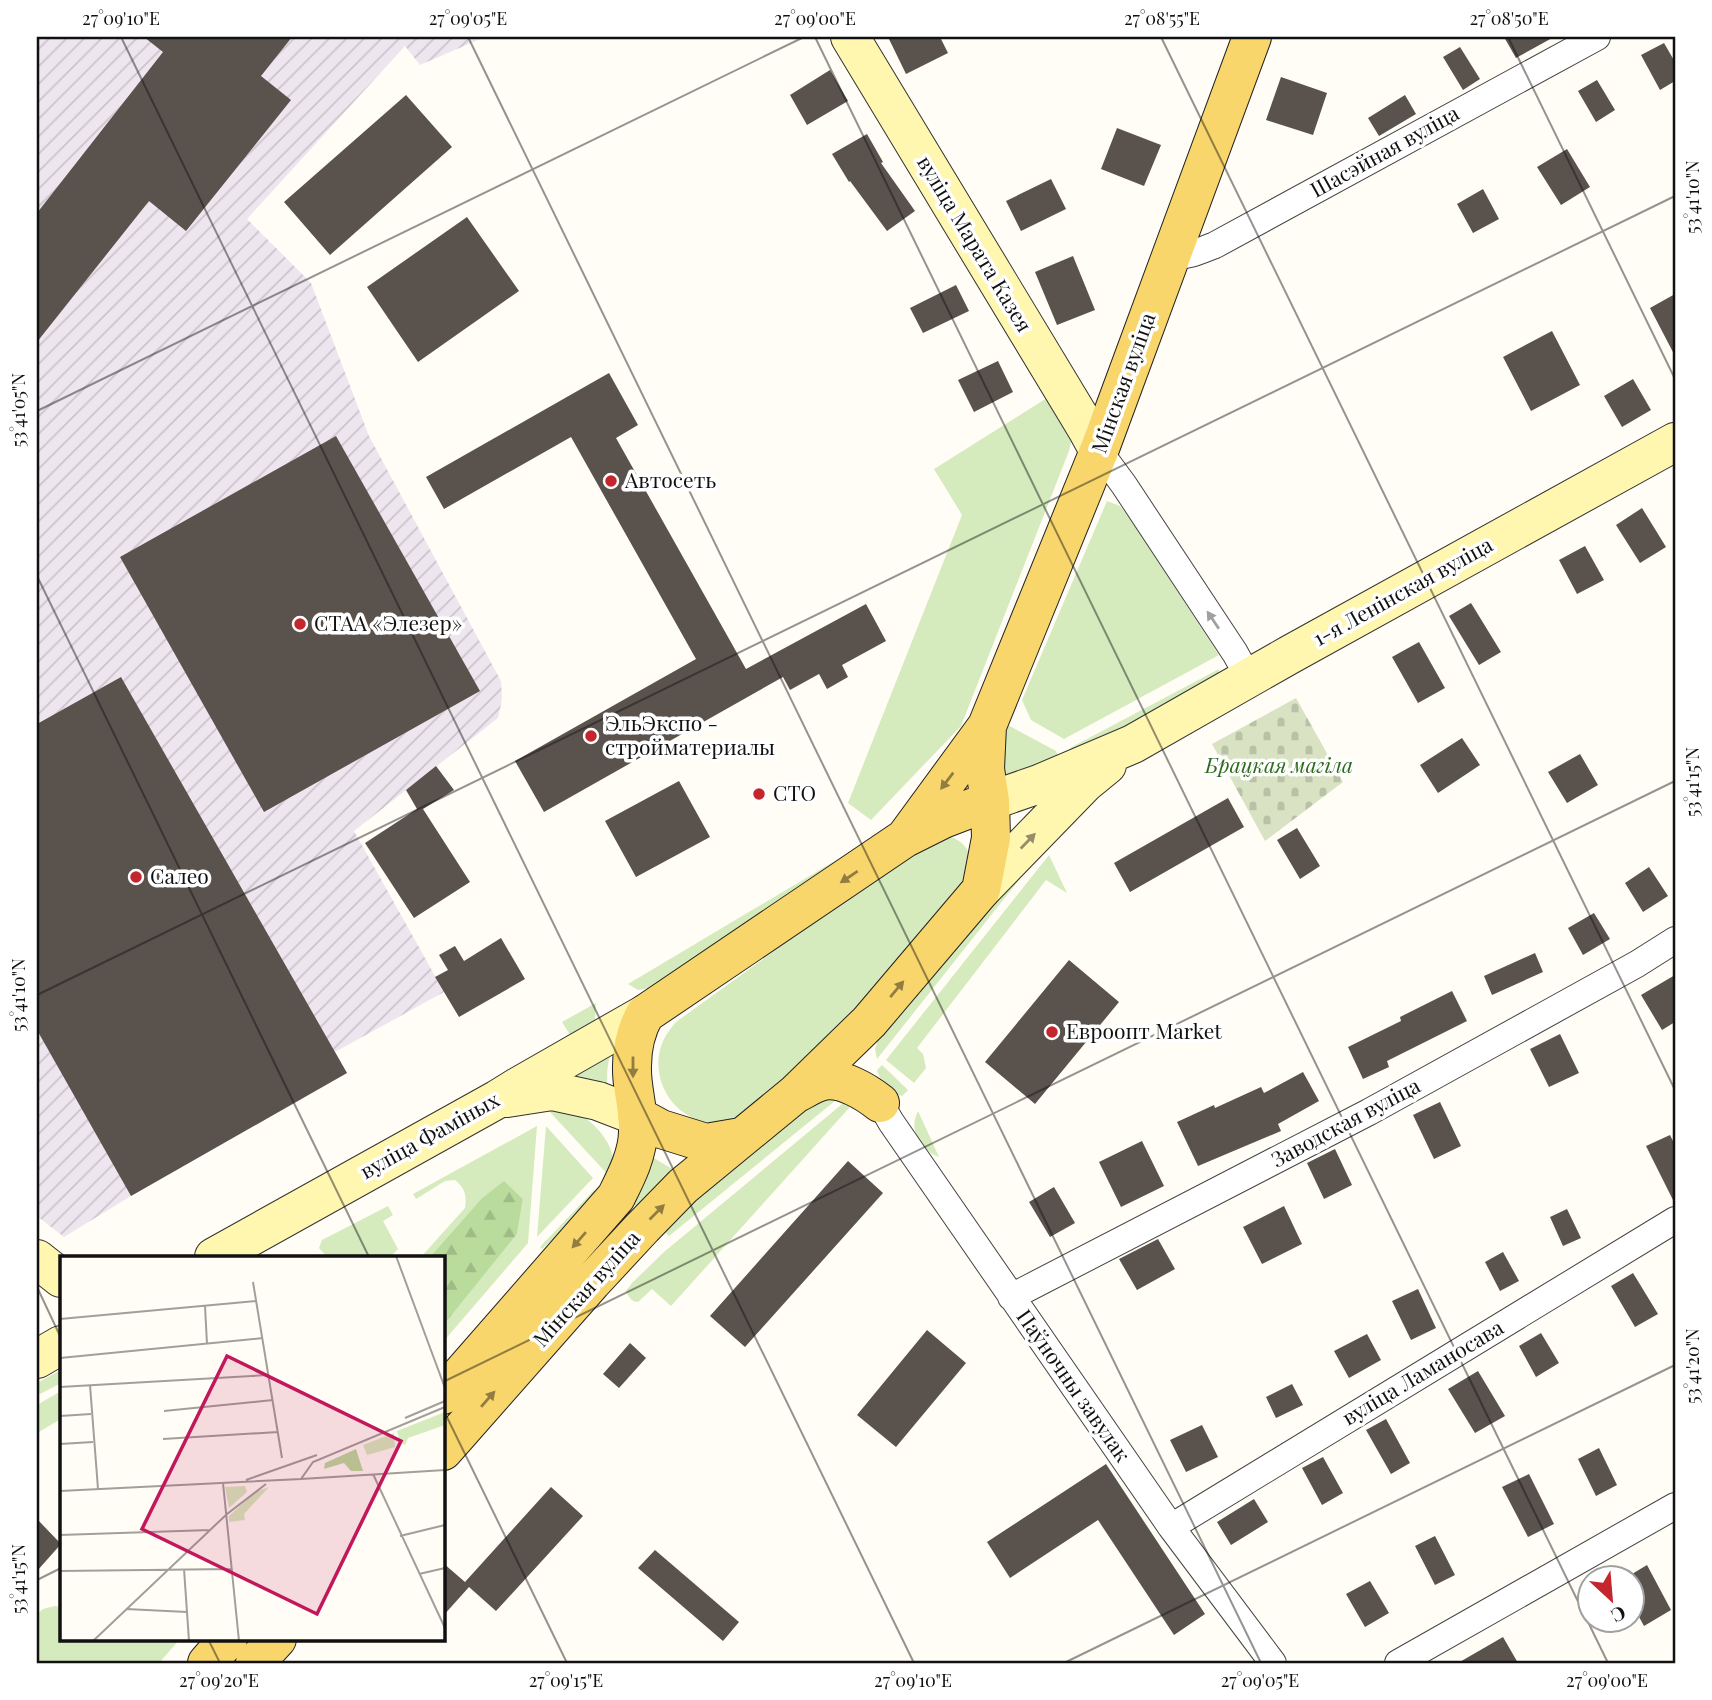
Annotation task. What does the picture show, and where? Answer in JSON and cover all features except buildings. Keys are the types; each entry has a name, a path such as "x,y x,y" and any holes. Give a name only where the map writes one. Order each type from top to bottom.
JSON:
{"main road":[{"name":"вуліца Марата Казея","path":"850,37 1099,451"},
{"name":"Мінская вуліца","path":"987,726 1099,451 1252,37"},
{"name":"1-я Ленінская вуліца","path":"1133,744 1675,442"},
{"path":"984,877 991,838 990,801 985,769 987,726"},
{"path":"920,830 987,726"},
{"path":"645,1014 920,830 1133,744"},
{"path":"795,1094 869,1022 984,877 1085,783 1133,744"},
{"path":"920,830 966,827 984,850 984,877"},
{"name":"Мінская вуліца","path":"444,1394 616,1197 636,1147 638,1131 631,1067 636,1030 645,1014"},
{"name":"вуліца Фаміных","path":"216,1256 645,1014"},
{"path":"869,1022 861,1041 862,1056 880,1103"},
{"path":"795,1094 823,1081 838,1081 867,1093 880,1103"},
{"path":"498,1099 552,1091 598,1101 637,1116 661,1129 706,1143 741,1137"},
{"name":"Мінская вуліца","path":"444,1450 592,1282 683,1186 795,1094"},
{"path":"37,1259 60,1277"},
{"path":"37,1359 60,1346"},
{"path":"207,1663 227,1640"},
{"path":"255,1663 276,1640"}],"street":[{"name":"Шасэйная вуліца","path":"1170,256 1182,257 1215,245 1597,37"},
{"path":"1099,451 1124,485 1249,678"},
{"name":"Заводская вуліца","path":"1011,1297 1369,1112 1637,964 1675,940"},
{"name":"Паўночны завулак","path":"880,1103 1171,1527 1273,1663"},
{"name":"вуліца Ламаносава","path":"1171,1527 1675,1220"},
{"path":"1398,1663 1675,1506"}],"shaded area":[{"path":"37,37 485,37 420,65 405,46 247,219 311,283 369,436 501,681 502,700 498,718 354,831 444,992 335,1052 347,1073 64,1237 37,1216"}],"green space":[{"path":"1050,396 1072,437 1069,451 961,726 871,820 848,803 962,515 934,469"},
{"path":"1107,501 1120,506 1129,517 1219,655 1064,739 1031,720 1022,700"},
{"path":"1219,669 1218,675 1074,757 1070,748"},
{"name":"Брацкая магіла","path":"1296,698 1343,782 1265,841 1212,744"},
{"path":"1006,724 1056,751 1061,763 1005,777 994,748"},
{"path":"1080,803 877,1059 875,1049 880,1034"},
{"path":"947,835 967,849 970,873 867,999 747,1115 710,1123 684,1113 674,1104 661,1081 659,1054 667,1033 676,1022 925,842"},
{"path":"855,849 651,988 638,990 628,984"},
{"path":"1049,855 1067,893 1046,880 917,1048 923,1054 926,1068 914,1083 886,1060"},
{"path":"596,1003 595,1020 570,1035 562,1022"},
{"path":"613,1048 609,1058 608,1090 562,1080"},
{"path":"882,1065 908,1090 902,1096 889,1090 883,1083 877,1070"},
{"path":"846,1092 669,1236 660,1228 803,1099"},
{"path":"853,1095 858,1098 671,1306 652,1289 638,1302 630,1299 626,1291 664,1252"},
{"path":"564,1110 585,1118 604,1136 612,1154 611,1178 549,1111"},
{"path":"918,1111 939,1157 926,1149 918,1139 914,1126"},
{"path":"537,1126 528,1243 444,1341 444,1325 517,1234 523,1199 504,1182 481,1199 431,1256 422,1256 465,1208 465,1196 455,1180 445,1181 416,1199 413,1194"},
{"path":"546,1126 593,1178 537,1237"},
{"path":"647,1154 674,1170 636,1207 631,1201"},
{"path":"504,1181 523,1199 517,1234 444,1325 444,1256 431,1256 481,1199"},
{"path":"594,1190 600,1196 542,1249 540,1247"},
{"path":"388,1206 393,1215 383,1221 398,1249 390,1256 326,1256 319,1248 322,1240"},
{"path":"60,1371 60,1384 40,1394 37,1383"},
{"path":"60,1392 60,1420 37,1433 37,1405"},
{"path":"60,1607 60,1640 179,1640 159,1663 37,1663 37,1614 43,1609"}],"place":[{"name":"Автосеть","path":"611,481"},
{"name":"СТАА «Элезер»","path":"300,624"},
{"name":"ЭльЭкспо - стройматериалы","path":"591,736"},
{"name":"СТО","path":"759,794"},
{"name":"Салео","path":"136,877"},
{"name":"Евроопт Market","path":"1052,1032"}]}
